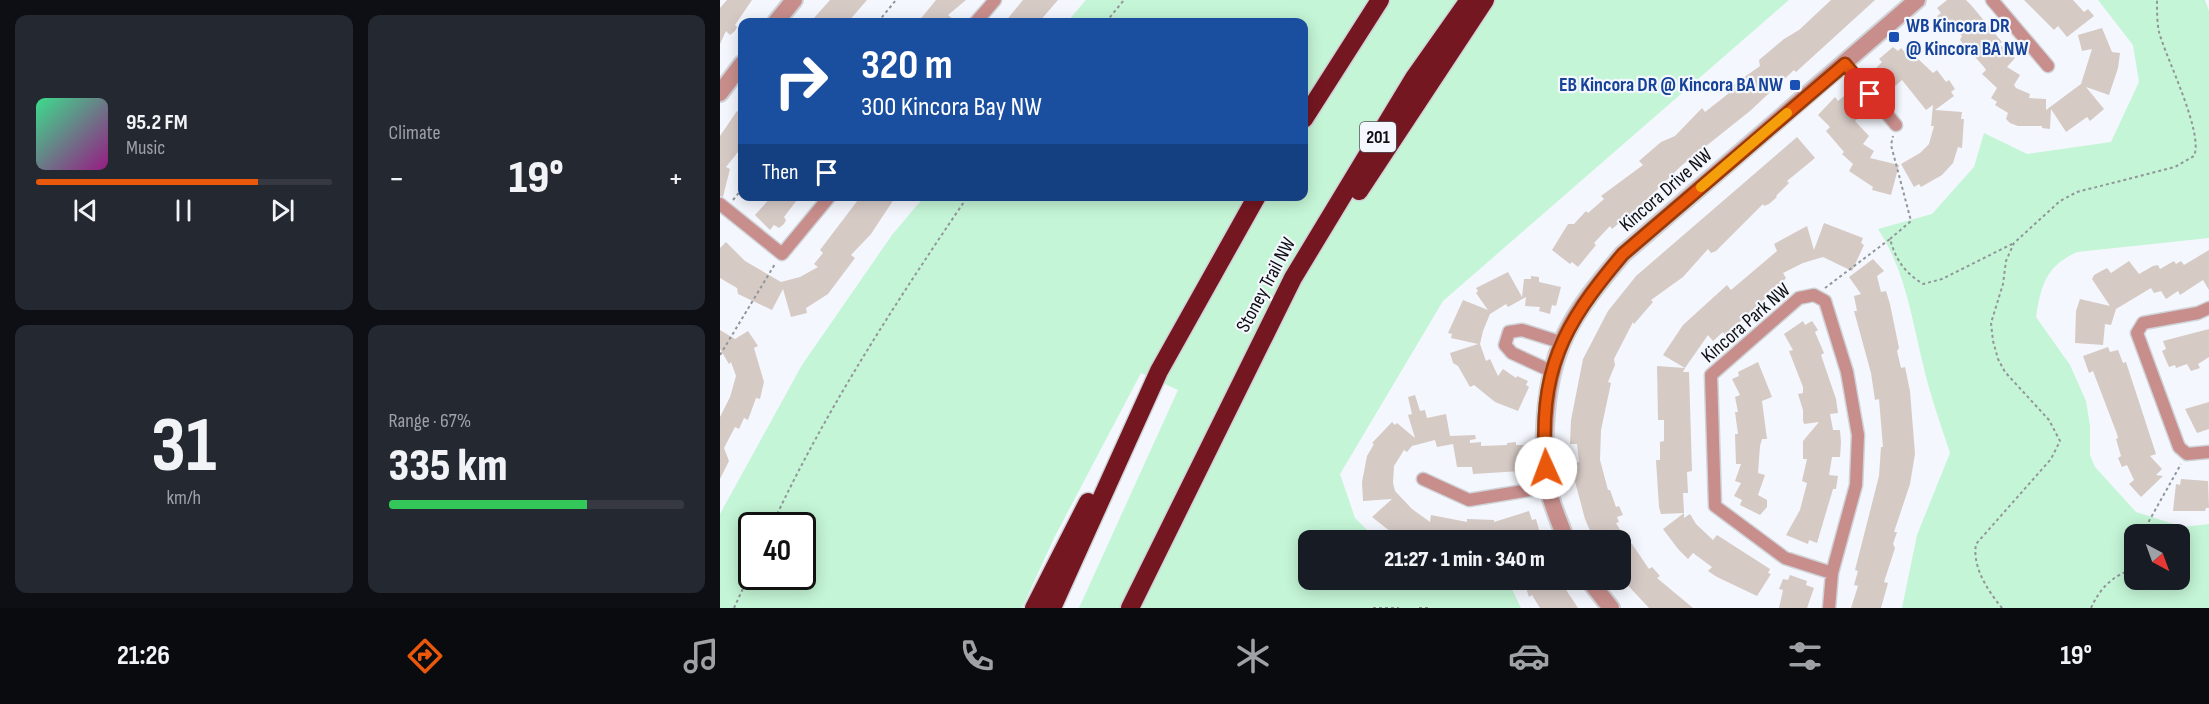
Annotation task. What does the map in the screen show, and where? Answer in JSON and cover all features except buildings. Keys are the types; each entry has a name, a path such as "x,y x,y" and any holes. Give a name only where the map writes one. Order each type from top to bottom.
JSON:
{"highway":[{"path":"1308,113 1380,0"},
{"name":"Stoney Trail NW","path":"1131,608 1293,278 1414,78 1469,0"},
{"path":"1293,278 1331,234 1485,0"},
{"path":"1034,608 1070,535 1254,201"},
{"path":"1052,608 1159,371"}],"street":[{"path":"779,18 794,0"},
{"path":"979,18 995,0"},
{"name":"Kincora Drive NW","path":"1563,530 1548,487 1545,438 1546,396 1560,342 1593,290 1623,254 1917,0"},
{"path":"1992,0 2048,66"},
{"path":"1845,64 1896,125"},
{"path":"720,93 738,69"},
{"path":"720,204 782,254 826,201"},
{"name":"Kincora Park NW","path":"1829,608 1832,573 1856,485 1858,435 1847,372 1825,301 1814,295 1799,298 1711,375 1715,506 1785,558 1832,573"},
{"path":"2209,308 2198,313 2143,323 2137,333 2176,440 2187,454 2209,452"},
{"path":"1551,371 1512,352 1505,345 1509,332 1522,330 1560,342"},
{"path":"1423,480 1470,501 1548,487"},
{"path":"1597,590 1611,608"}],"path":[{"path":"881,18 896,0"},
{"path":"1109,18 1124,0"},
{"path":"1890,239 1908,275 1923,284 1942,279 2014,243 2060,201 2077,192 2175,167 2193,156 2196,146 2190,121 2159,33 2157,0"},
{"path":"1814,295 1835,283 1911,221 1891,145 1896,125"},
{"path":"778,512 809,448 892,309 965,201"},
{"path":"2002,608 1984,581 1975,552 1976,544 2051,459 2060,441 2049,420 2005,372 1998,359 1993,341 1991,323 2003,284 2006,261 2014,243"},
{"path":"720,355 782,254"},
{"path":"2149,524 2149,520 2187,454"},
{"path":"2091,608 2108,582 2124,573"},
{"path":"734,608 742,590"},
{"path":"1373,608 1399,608"},
{"path":"1419,608 1429,608"}],"green space":[{"path":"1086,0 1789,0 1443,301 1340,474 1355,518 1367,530 1298,530 1298,590 1512,590 1521,608 1079,608 1178,390 1141,373 1054,538 1022,608 720,608 720,514 802,365 892,235 921,201 1308,201 1308,18 1070,18"},
{"path":"2098,0 2205,0 2209,11 2209,238 2077,252 2052,270 2043,286 2036,317 2070,365 2086,401 2090,426 2090,455 2095,467 2136,512 2174,524 2124,524 2124,590 2190,590 2190,526 2209,524 2209,608 1902,608 1917,535 1950,453 1928,384 1901,277 1895,260 1878,229 1932,214 1974,167 1984,133 2027,154 2111,142 2139,82 2133,45"}],"slow traffic":[{"path":"1701,187 1787,113"}],"place":[{"name":"WB Kincora DR @ Kincora BA NW","path":"1894,37"},
{"name":"EB Kincora DR @ Kincora BA NW","path":"1795,85"}],"route":[{"path":"1546,468 1544,448 1546,396 1560,342 1593,290 1623,254 1845,64 1870,94"}]}
